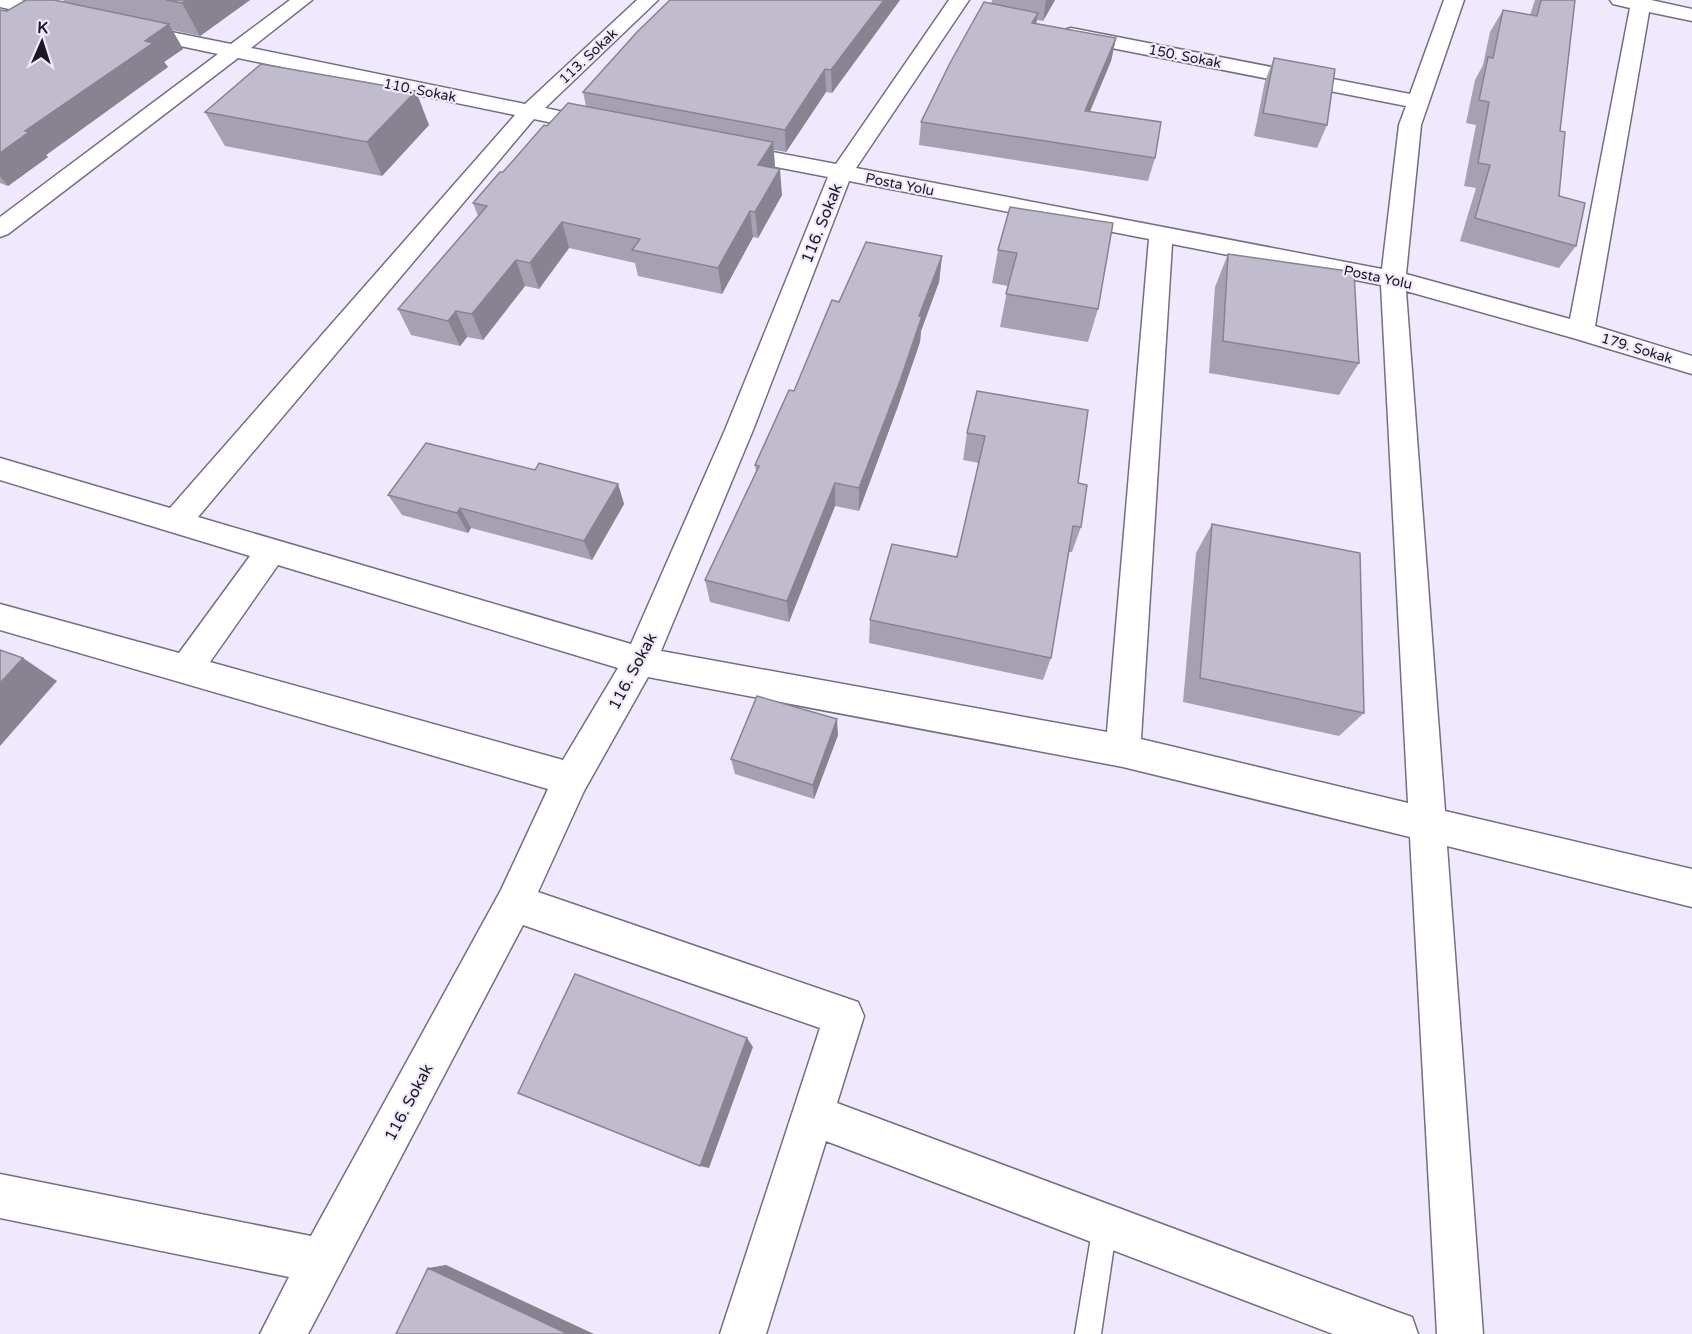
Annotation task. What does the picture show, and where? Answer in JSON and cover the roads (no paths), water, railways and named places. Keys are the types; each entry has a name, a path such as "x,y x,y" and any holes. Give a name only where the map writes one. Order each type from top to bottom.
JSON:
{"street":[{"path":"0,229 302,0"},
{"name":"113. Sokak","path":"176,522 529,112 648,0"},
{"path":"1454,0 1410,125 1393,279 1460,1334"},
{"path":"0,1 38,4 76,18"},
{"path":"1581,331 1634,1 1692,15"},
{"name":"116. Sokak","path":"283,1334 514,903 571,779 640,661 739,430 840,173 962,9"},
{"name":"110. Sokak","path":"121,28 233,53 621,130"},
{"name":"150. Sokak","path":"1056,32 1419,102"},
{"path":"714,148 840,173"},
{"name":"Posta Yolu","path":"840,173 1393,279 1581,331"},
{"path":"1123,751 1161,234"},
{"name":"179. Sokak","path":"1581,331 1692,365"},
{"path":"0,469 640,661 1123,751 1692,888"},
{"path":"186,670 272,550"},
{"path":"0,617 571,779"},
{"path":"514,903 844,1016 743,1334"},
{"path":"812,1115 1395,1334"},
{"path":"0,1196 322,1261"}],"lane":[{"path":"1088,1334 1105,1225"}]}
